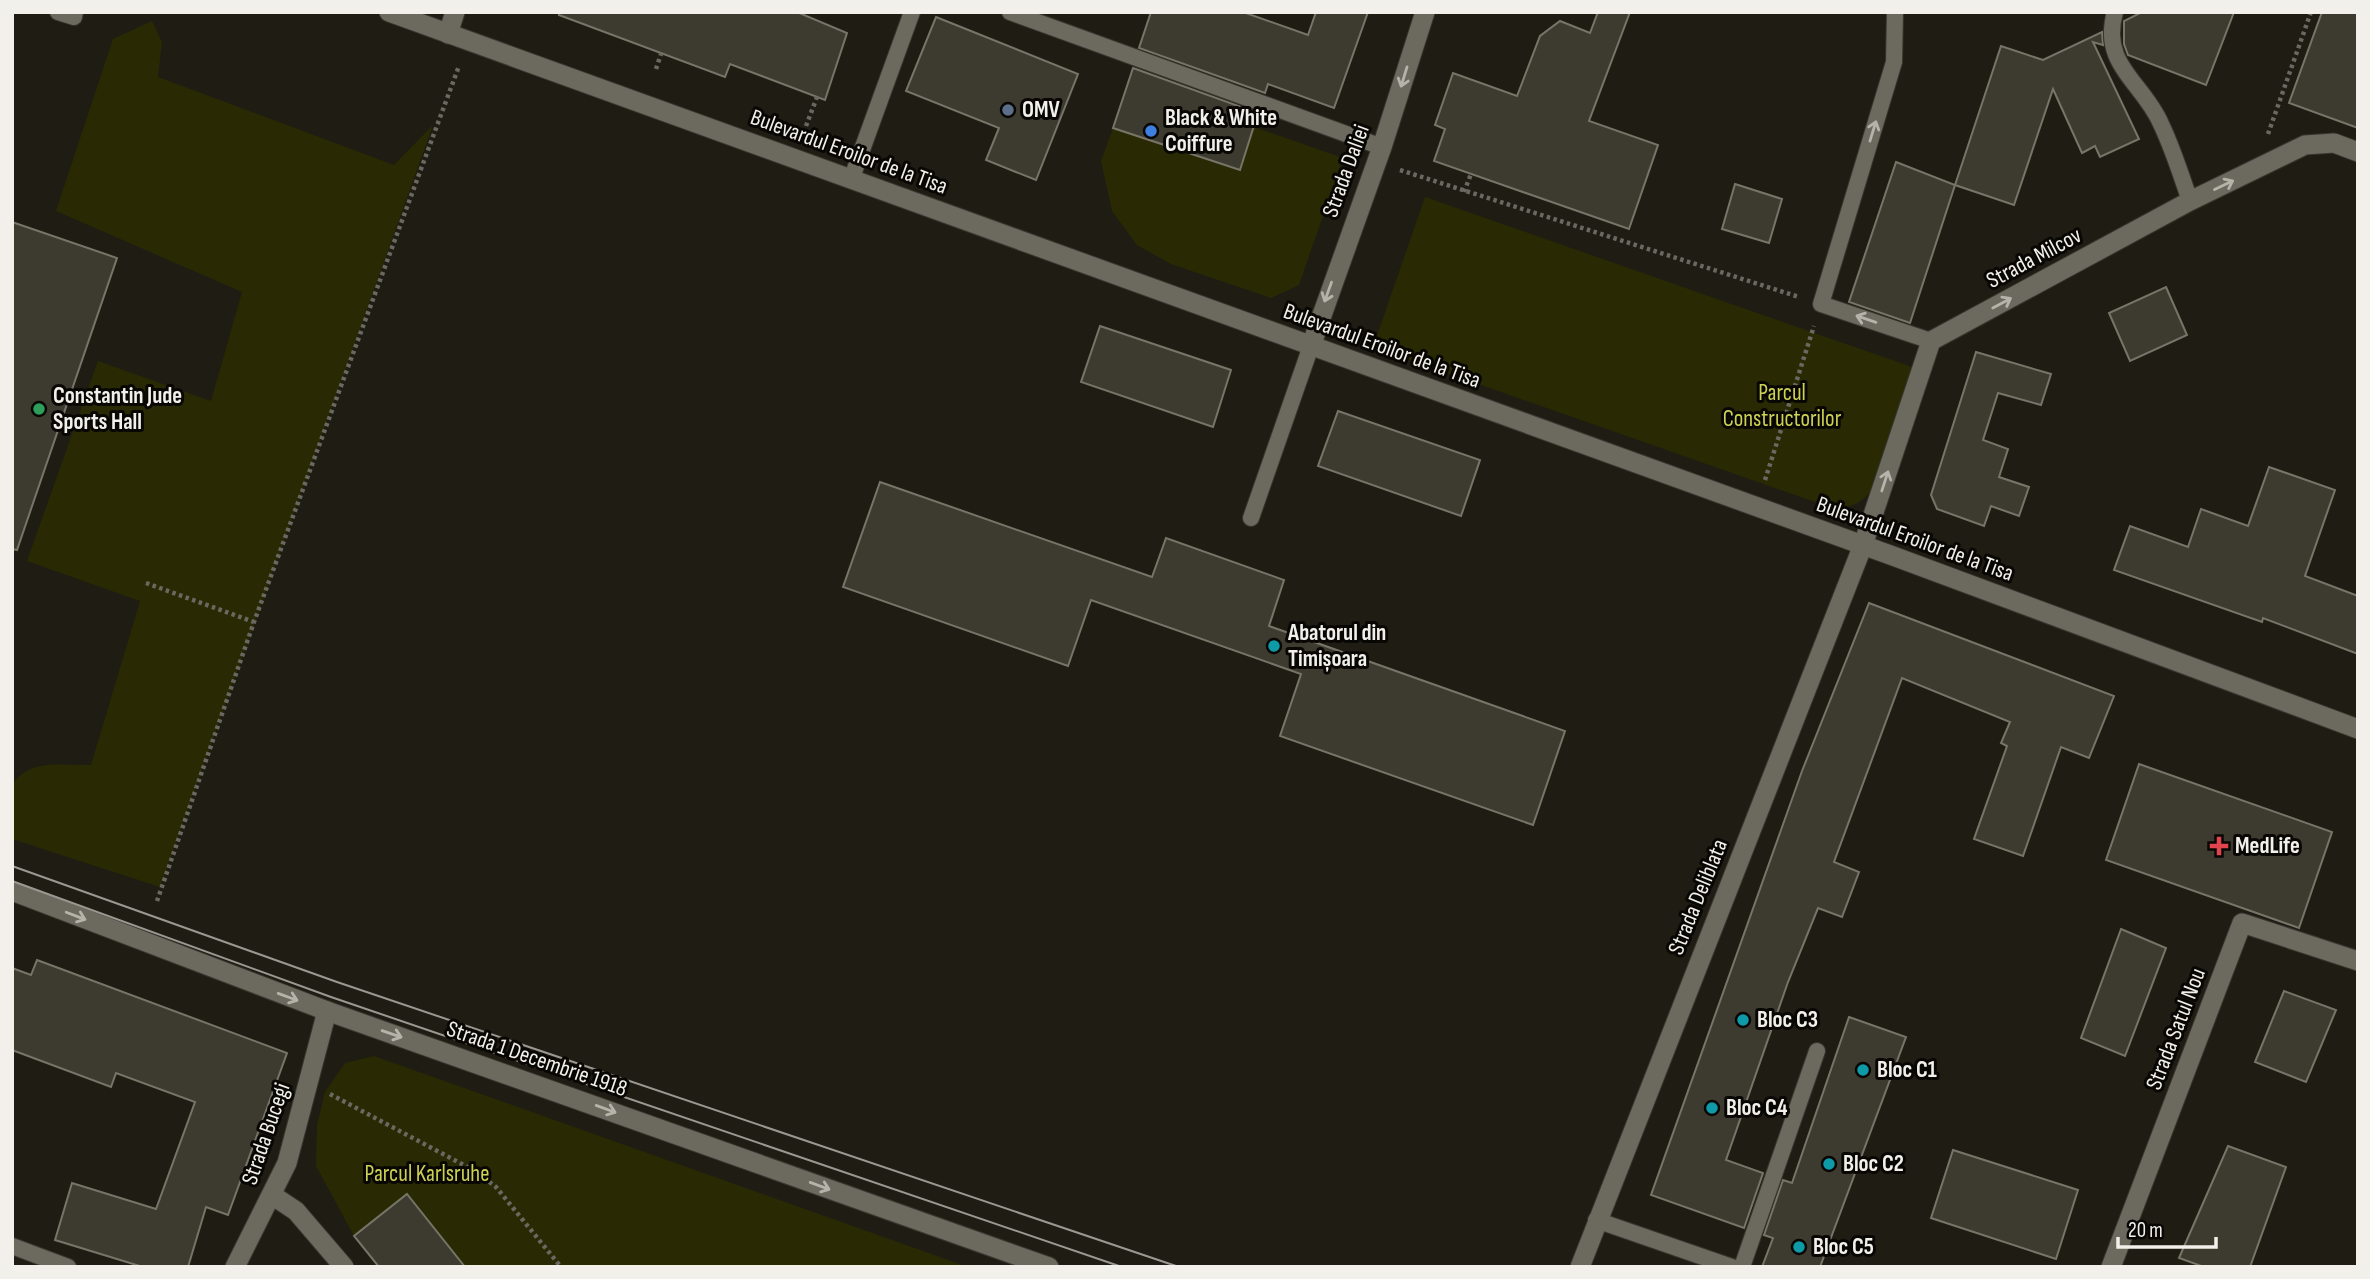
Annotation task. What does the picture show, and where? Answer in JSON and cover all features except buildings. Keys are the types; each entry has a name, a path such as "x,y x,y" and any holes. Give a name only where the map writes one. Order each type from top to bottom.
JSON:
{"street":[{"name":"Bulevardul Eroilor de la Tisa","path":"388,12 1863,545 2358,729"},
{"path":"448,34 455,12"},
{"name":"Strada Daliei","path":"1311,346 1382,147 1424,12"},
{"name":"Strada Milcov","path":"1931,341 2190,201 2305,145 2334,143 2358,152"},
{"path":"1863,545 1931,341"},
{"name":"Strada Deliblata","path":"1580,1267 1596,1220 1863,545"},
{"name":"Strada 1 Decembrie 1918","path":"12,891 327,1011 1049,1267"},
{"name":"Strada Satul Nou","path":"2111,1267 2242,923 2358,961"},
{"name":"Strada Bucegi","path":"235,1267 287,1163 327,1011"},
{"path":"272,1195 296,1211 344,1267"}],"lane":[{"path":"58,12 74,17 75,12"},
{"path":"851,180 912,12"},
{"path":"1010,12 1382,147"},
{"path":"1895,12 1894,62 1821,304 1931,341"},
{"path":"2115,12 2113,48 2122,71 2161,121 2190,201"},
{"path":"1251,519 1311,346"},
{"path":"1742,1267 1818,1051"},
{"path":"1596,1220 1732,1267"},
{"path":"12,1246 68,1267"}],"path":[{"path":"2256,169 2311,12"},
{"path":"157,901 254,622 468,41"},
{"path":"656,69 662,54"},
{"path":"806,126 817,97"},
{"path":"1396,169 1821,304 1765,480"},
{"path":"1464,192 1471,174"},
{"path":"146,583 254,622"},
{"path":"310,1083 475,1171 496,1188 561,1267"}],"green space":[{"path":"152,21 162,42 158,77 394,165 433,125 160,887 12,839 12,785 19,776 28,770 48,765 91,765 140,601 27,561 98,361 211,401 242,292 56,211 113,39"},
{"path":"1254,127 1343,158 1299,285 1271,298 1171,264 1137,245 1112,211 1101,161 1113,128 1239,170"},
{"name":"Parcul Constructorilor","path":"1425,197 1915,368 1872,490 1856,504 1835,509 1373,347"},
{"name":"Parcul Karlsruhe","path":"374,1056 968,1267 379,1267 354,1236 316,1166 317,1125 325,1092 345,1063"}],"tram line":[{"path":"12,866 337,982 1179,1267"},
{"path":"12,881 331,997 1122,1267"}],"place":[{"name":"OMV","path":"1008,110"},
{"name":"Black & White Coiffure","path":"1151,131"},
{"name":"Constantin Jude Sports Hall","path":"39,409"},
{"name":"Abatorul din Timișoara","path":"1274,646"},
{"name":"MedLife","path":"2219,846"},
{"name":"Bloc C3","path":"1743,1020"},
{"name":"Bloc C1","path":"1863,1070"},
{"name":"Bloc C4","path":"1712,1108"},
{"name":"Bloc C2","path":"1829,1164"},
{"name":"Bloc C5","path":"1799,1247"}]}
